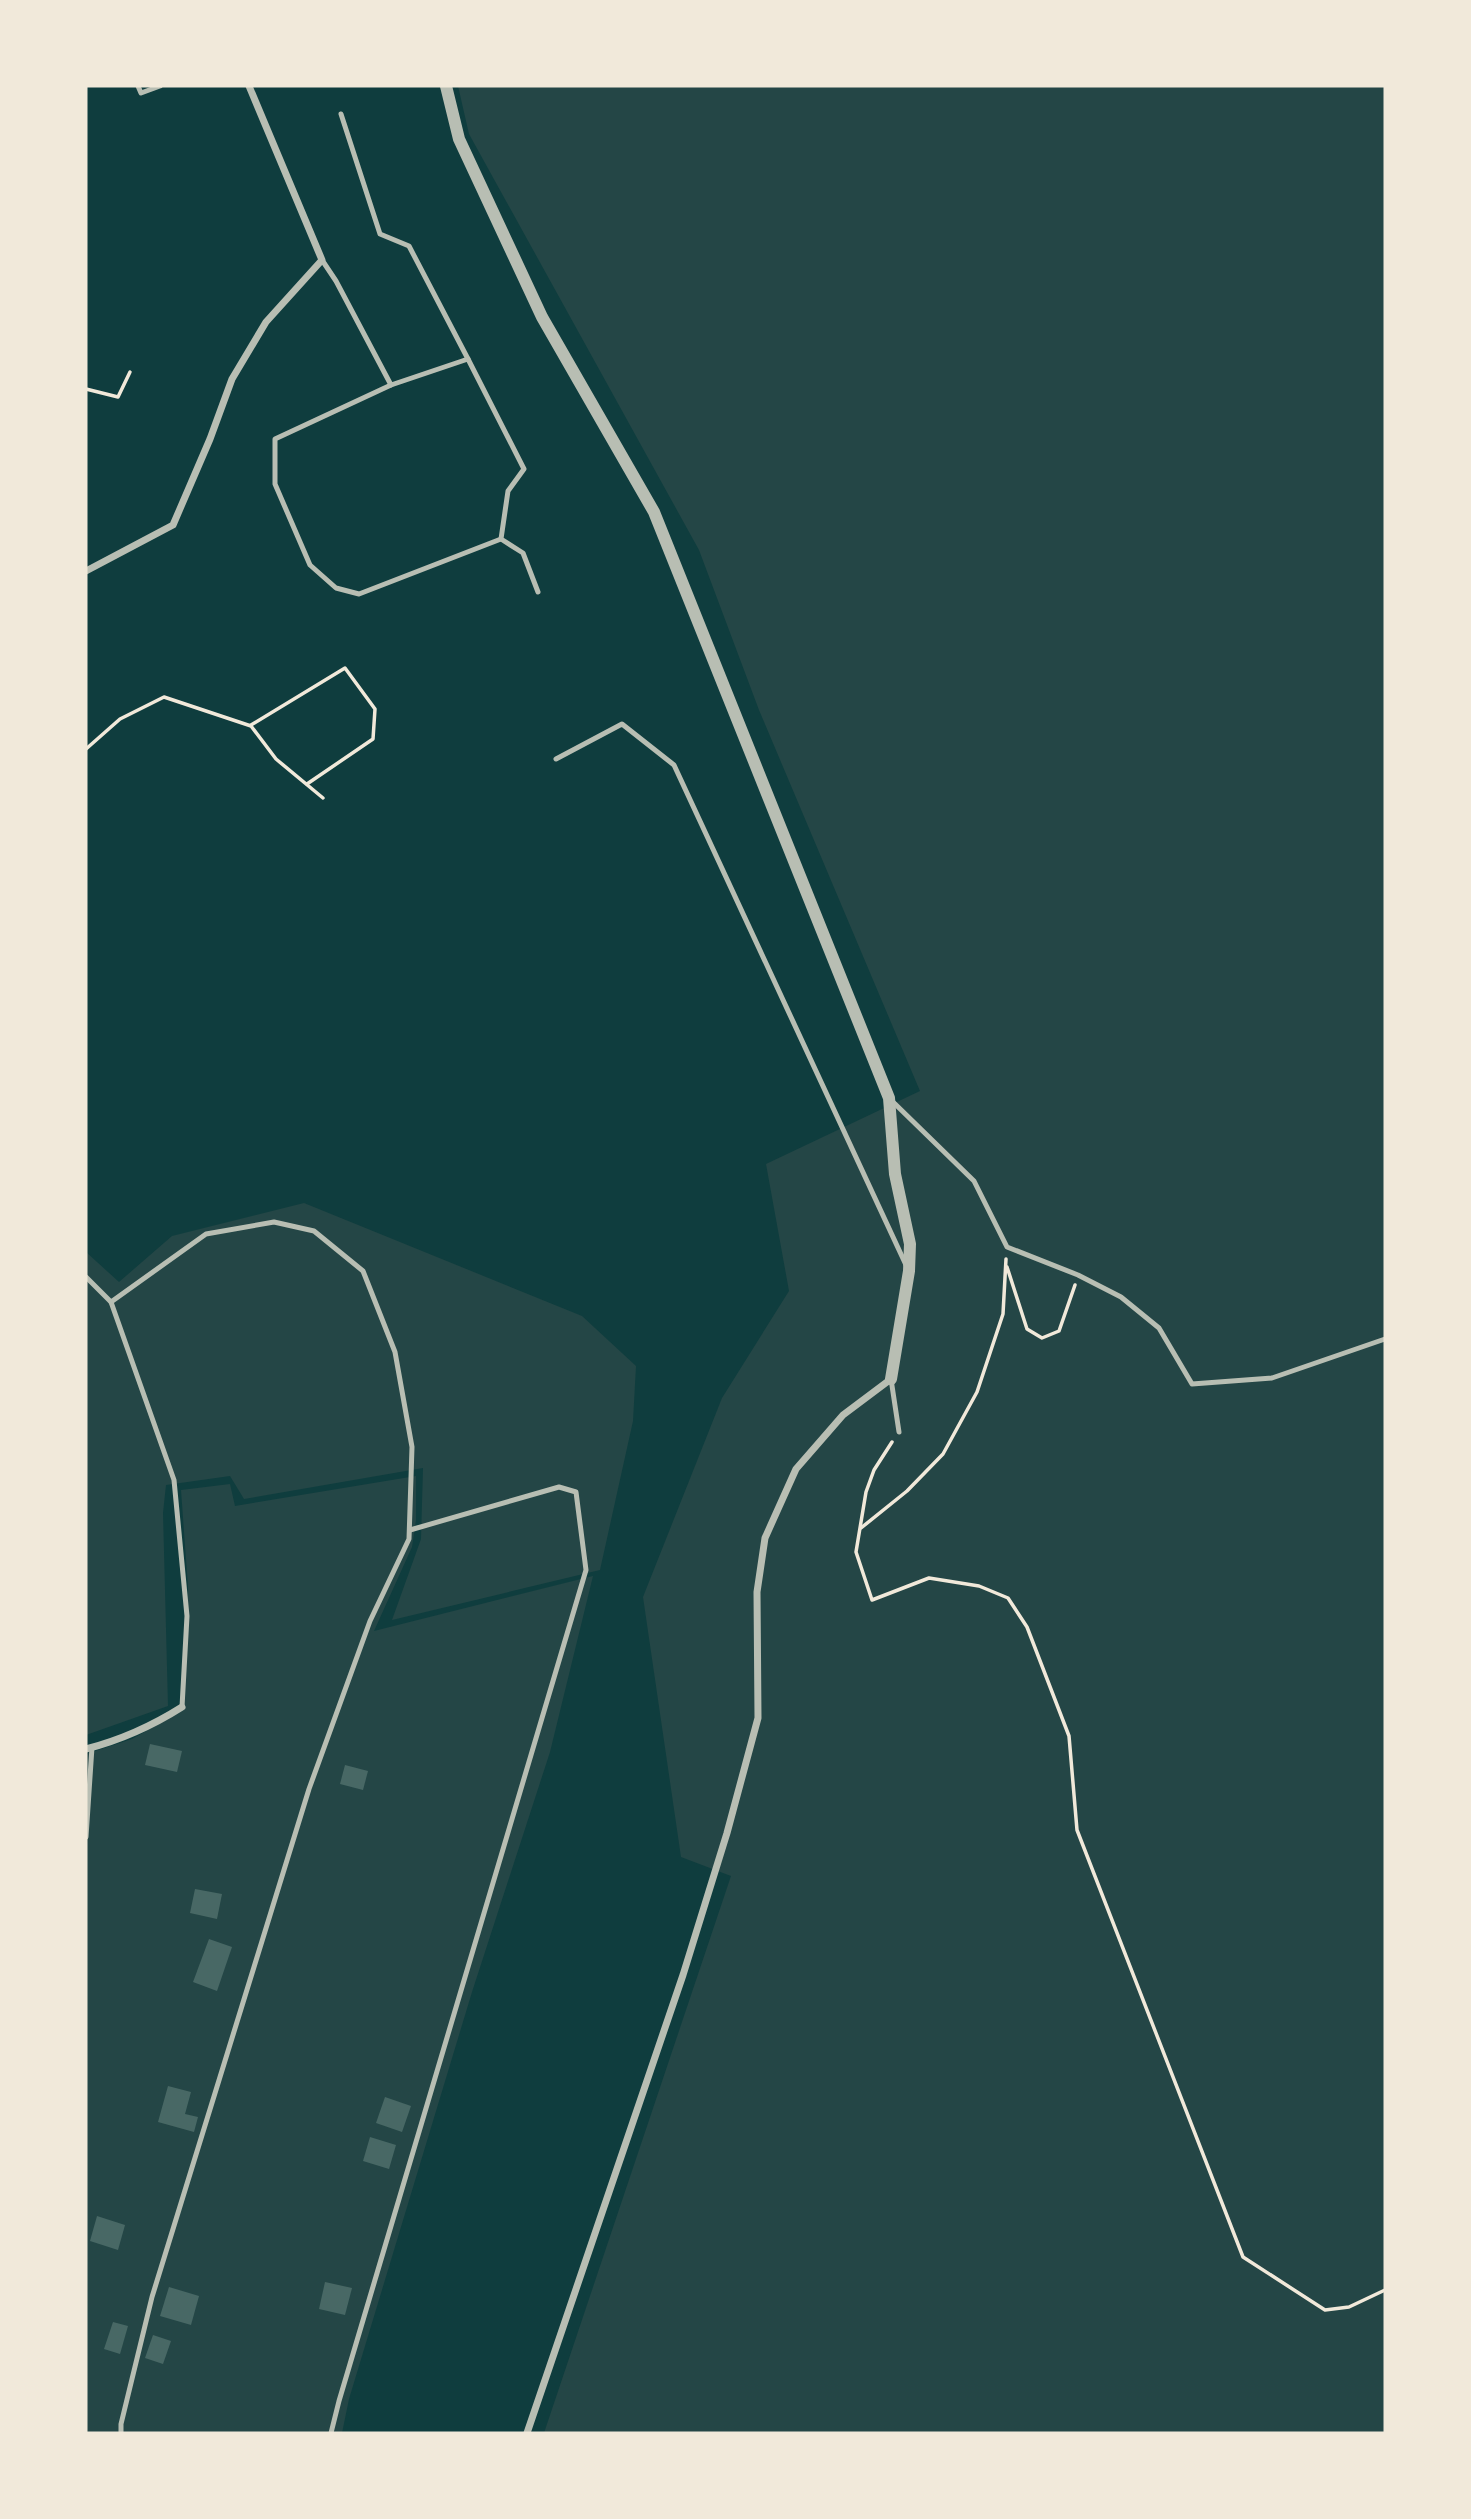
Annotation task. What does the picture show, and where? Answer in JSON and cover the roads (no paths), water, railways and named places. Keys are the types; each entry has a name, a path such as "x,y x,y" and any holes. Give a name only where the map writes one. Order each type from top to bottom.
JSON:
{"street":[{"path":"86,571 173,525 232,379 266,321 322,260 249,86"},
{"path":"446,86 459,139 542,317 654,512 889,1098 895,1174 910,1244 909,1271 891,1379 843,1415 796,1469 765,1538 757,1592 758,1718 684,1975 527,2433"},
{"path":"89,1748 152,1726 182,1707"}],"lane":[{"path":"138,86 141,93 160,86"},
{"path":"341,114 380,234 409,246 524,469 508,491 500,539"},
{"path":"322,260 336,281 391,385"},
{"path":"468,359 391,385 275,439 275,484 310,565 336,588 359,594 500,539"},
{"path":"500,539 523,553 538,592"},
{"path":"556,759 622,724 674,765 909,1271"},
{"path":"889,1098 974,1181 1007,1247 1078,1275 1121,1297 1158,1328 1192,1384 1272,1378 1385,1339"},
{"path":"111,1302 206,1234 274,1222 314,1231 363,1271 395,1352 412,1447 409,1539 370,1621 309,1788 152,2297 121,2433"},
{"path":"86,1277 111,1302 174,1480 187,1616 182,1707"},
{"path":"891,1379 899,1432"},
{"path":"331,2433 342,2388 586,1570 576,1492 559,1487 410,1530"},
{"path":"86,1837 89,1748"}]}
